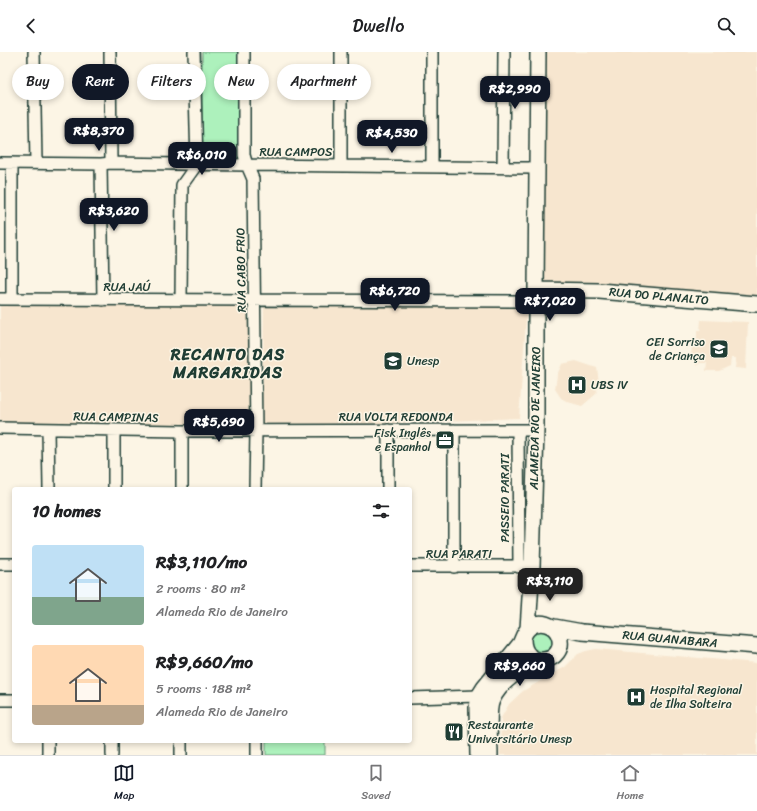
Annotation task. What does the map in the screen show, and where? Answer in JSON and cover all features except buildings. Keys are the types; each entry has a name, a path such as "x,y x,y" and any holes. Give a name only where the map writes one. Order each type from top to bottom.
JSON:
{"street":[{"path":"34,52 36,163"},
{"path":"103,300 110,52"},
{"path":"181,300 182,185 197,164 194,52"},
{"name":"RUA CABO FRIO","path":"244,52 244,156 253,178 256,431 255,487"},
{"path":"341,52 342,165"},
{"path":"432,52 432,166"},
{"path":"502,167 504,52"},
{"name":"ALAMEDA RIO DE JANEIRO","path":"538,52 536,430 525,566 530,592 541,615 558,632 560,637 559,648"},
{"name":"RUA CAMPOS","path":"0,163 538,168"},
{"path":"12,163 12,299"},
{"name":"RUA DO PLANALTO","path":"536,296 599,291 757,304"},
{"name":"RUA JAÚ","path":"0,299 255,300 536,296"},
{"name":"RUA CAMPINAS","path":"0,428 256,431"},
{"path":"48,429 49,487"},
{"path":"114,430 114,487"},
{"path":"388,430 388,487"},
{"path":"454,430 454,566"},
{"name":"PASSEIO PARATI","path":"518,430 525,566"},
{"name":"RUA VOLTA REDONDA","path":"256,431 536,430"},
{"path":"182,431 182,487"},
{"path":"0,564 12,564"},
{"name":"RUA PARATI","path":"412,566 525,566"},
{"name":"ALAMEDA RIO DE JANEIRO","path":"530,592 523,645 528,655 538,660"},
{"path":"478,755 477,708 479,696 532,625 543,623 551,626"},
{"name":"RUA GUANABARA","path":"551,626 582,632 757,646"},
{"path":"490,755 491,700 500,687 519,670 538,660 548,660 553,657 559,648 582,632"},
{"path":"412,698 479,696"},
{"path":"0,700 12,700"},
{"path":"48,743 48,755"},
{"path":"112,743 112,755"},
{"path":"180,743 181,755"},
{"path":"257,743 257,755"}],"shaded area":[{"path":"546,52 757,52 757,299 542,282"},
{"path":"0,302 181,304 252,307 250,427 0,425"},
{"name":"Unesp","path":"264,304 527,305 519,418 262,428"},
{"name":"CEI Sorriso de Criança","path":"701,320 748,322 746,369 735,368 736,358 731,358 730,366 719,371 706,371 707,363 700,363 696,366 697,356 691,355 692,342 697,342 697,331 700,331"},
{"name":"UBS IV","path":"576,361 597,368 599,382 596,394 582,406 568,402 561,398 555,389 557,375 562,364"},
{"name":"Hospital Regional de Ilha Solteira","path":"596,649 757,663 757,755 500,755 501,718 509,704 523,691 565,667 578,654"}],"green space":[{"path":"202,52 241,52 241,64 214,64 214,100 241,100 240,160 202,158 202,100 206,100 206,64 202,64"},
{"path":"533,630 550,630 554,646 546,654 534,653 528,638"},
{"path":"266,743 325,743 325,755 266,755"}],"place":[{"name":"CEI Sorriso de Criança","path":"719,349"},
{"name":"Unesp","path":"393,361"},
{"name":"UBS IV","path":"577,385"},
{"name":"Fisk Inglês e Espanhol","path":"445,440"},
{"name":"Hospital Regional de Ilha Solteira","path":"636,697"},
{"name":"Restaurante Universitário Unesp","path":"454,732"}],"district":[{"name":"RECANTO DAS MARGARIDAS","path":"228,363"}]}
